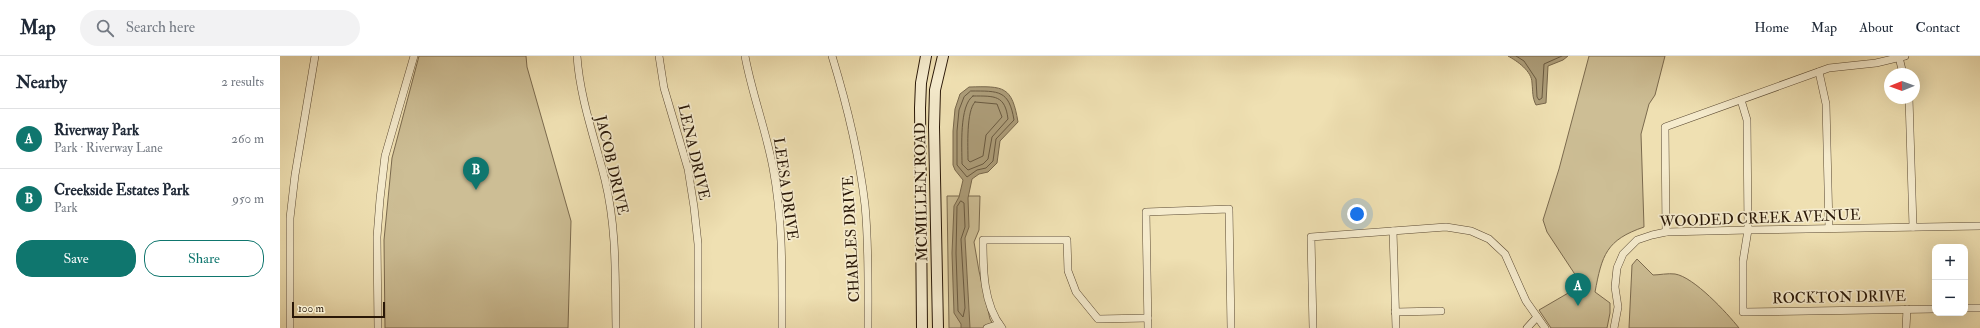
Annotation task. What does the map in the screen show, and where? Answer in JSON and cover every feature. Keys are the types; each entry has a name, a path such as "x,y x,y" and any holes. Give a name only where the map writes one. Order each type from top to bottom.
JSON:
{"main road":[{"name":"MCMILLEN ROAD","path":"922,328 920,108 921,82 926,56"},
{"name":"MCMILLEN ROAD","path":"938,328 934,127 935,90 942,56"}],"street":[{"path":"290,328 290,218 295,175 315,56"},
{"path":"378,328 377,237 385,156 414,56"},
{"name":"JACOB DRIVE","path":"577,56 582,94 605,180 612,220 616,328"},
{"name":"LENA DRIVE","path":"659,56 664,88 688,169 694,207 698,244 698,328"},
{"name":"LEESA DRIVE","path":"745,56 749,78 764,126 773,168 780,217 782,328"},
{"name":"CHARLES DRIVE","path":"832,56 846,102 858,155 865,207 868,328"},
{"path":"1666,232 1665,127 1829,68 1876,63 1902,57 1903,68"},
{"path":"1819,72 1826,104 1829,228"},
{"path":"1741,100 1747,120 1748,230"},
{"path":"1909,104 1913,227"},
{"path":"1148,328 1146,212 1229,209 1231,328"},
{"name":"WOODED CREEK AVENUE","path":"1614,328 1618,307 1615,287 1616,268 1623,254 1637,240 1652,235 1666,232 1980,226"},
{"path":"1313,328 1312,237 1446,227 1470,231 1489,239 1505,254 1526,300 1545,328"},
{"name":"ROCKTON DRIVE","path":"1748,230 1743,262 1743,312 1932,308"},
{"path":"1393,231 1396,328"},
{"path":"987,328 1000,326 990,302 983,275 983,240 1067,240 1068,271 1076,292 1098,319 1148,318"},
{"path":"1968,308 1980,308"},
{"path":"1906,328 1907,309"},
{"path":"1396,312 1440,311"},
{"path":"1527,328 1537,317"}],"shaded area":[{"path":"419,56 526,56 527,67 571,221 568,328 385,328 384,240 392,158"},
{"path":"1589,56 1665,56 1655,95 1649,104 1641,134 1644,227 1621,237 1608,250 1600,268 1595,292 1610,303 1607,328 1551,328 1539,310 1582,285 1547,232 1543,220 1559,169"},
{"path":"947,196 980,196 979,230 974,242 990,319 995,328 949,328"},
{"path":"1637,259 1653,275 1675,274 1683,277 1700,288 1710,296 1739,328 1629,328 1632,265"}],"water":[{"path":"1508,56 1568,56 1563,60 1548,66 1546,103 1536,105 1533,97 1530,74 1520,64"},
{"path":"969,87 991,87 1004,91 1013,101 1018,122 1000,141 997,163 988,172 979,174 972,179 968,198 969,227 965,238 970,328 961,328 961,324 954,313 952,253 954,206 959,197 963,180 953,165 953,131 955,109 960,94"}],"place":[{"name":"Creekside Estates Park","path":"476,190"},
{"name":"Riverway Park","path":"1578,306"}]}
